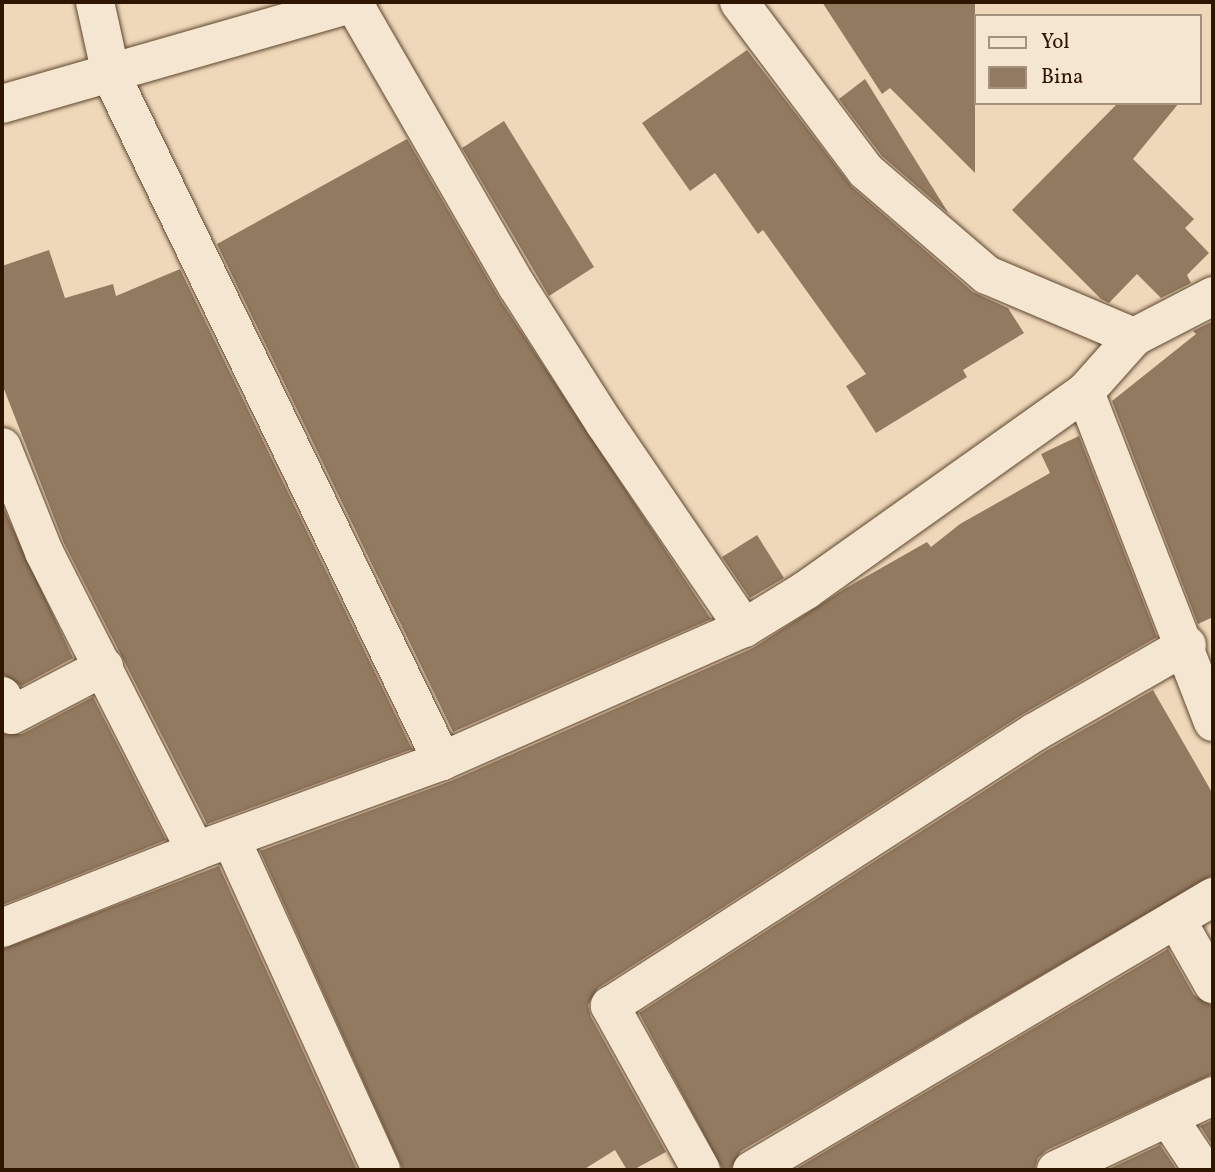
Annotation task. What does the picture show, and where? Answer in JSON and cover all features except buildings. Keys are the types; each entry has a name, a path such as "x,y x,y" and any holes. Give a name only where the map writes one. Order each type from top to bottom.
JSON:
{"street":[{"path":"95,2 111,75 443,761"},
{"path":"739,2 866,171 987,275 1134,337"},
{"path":"2,104 356,3 524,298 744,628"},
{"path":"2,928 196,851 443,761 744,628 806,590 1085,392 1134,337 1213,296"},
{"path":"1085,392 1186,645 1213,722"},
{"path":"2,447 44,552 196,851"},
{"path":"701,1170 610,1006 1035,732 1186,645"},
{"path":"2,696 12,715 104,667"},
{"path":"231,839 381,1170"},
{"path":"752,1170 1213,897"},
{"path":"1176,919 1213,984"},
{"path":"1056,1170 1213,1096"},
{"path":"1169,1119 1203,1170"}]}
